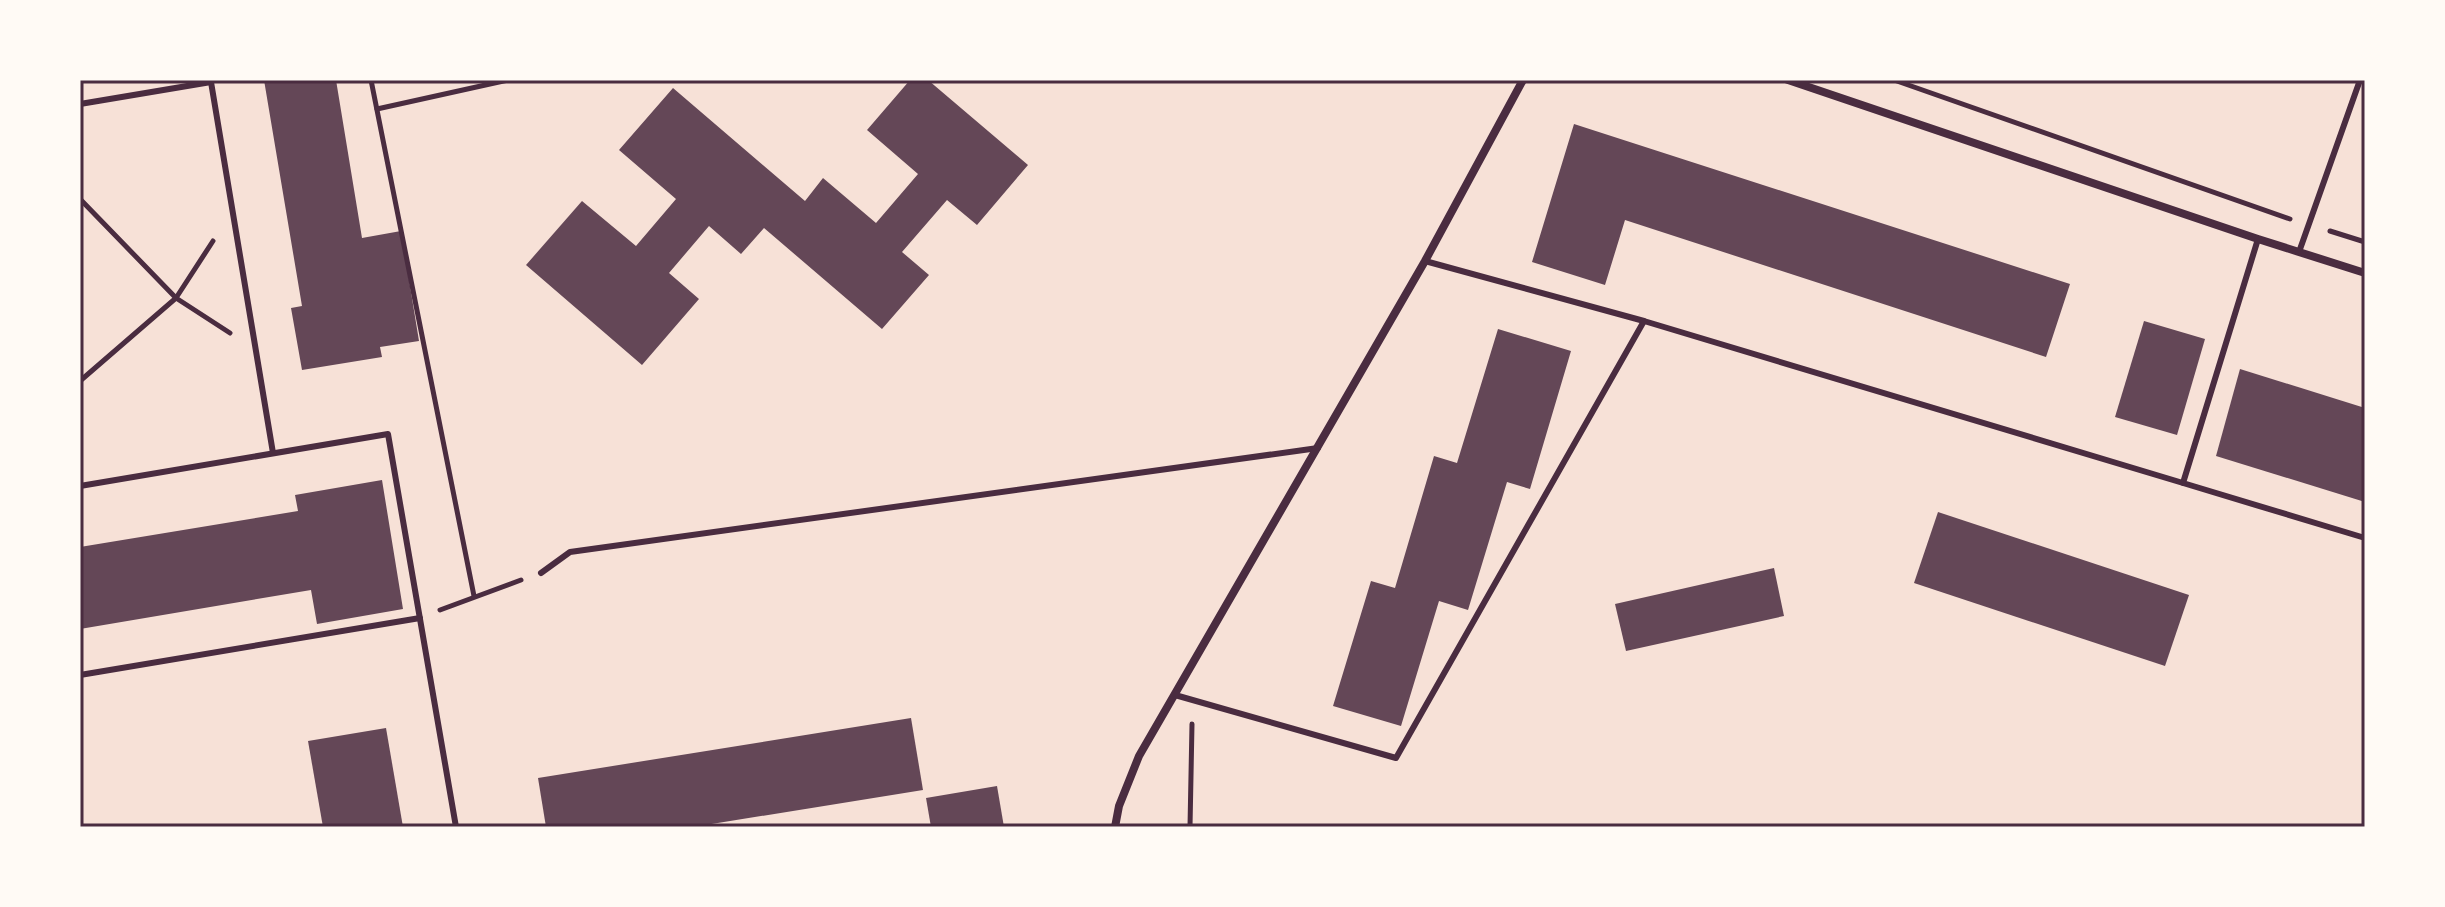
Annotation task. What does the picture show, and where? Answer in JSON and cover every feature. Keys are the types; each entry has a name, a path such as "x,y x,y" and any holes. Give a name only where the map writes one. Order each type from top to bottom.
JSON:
{"street":[{"path":"1115,827 1119,806 1139,756 1425,261 1523,80"},
{"path":"1788,80 2365,273"}],"lane":[{"path":"2299,252 2360,80"},
{"path":"80,104 211,82 273,453"},
{"path":"2183,483 2258,239"},
{"path":"1425,261 1644,321 2365,538"},
{"path":"1175,695 1396,758 1644,321"},
{"path":"80,486 388,434 456,827"},
{"path":"541,573 570,552 1318,448"},
{"path":"80,675 420,618"}],"path":[{"path":"371,80 474,596"},
{"path":"377,109 508,80"},
{"path":"1894,80 2308,225 2365,242"},
{"path":"80,199 176,298 255,350"},
{"path":"80,381 176,298 233,212"},
{"path":"420,618 541,573"}],"building":[{"path":"264,80 336,80 362,238 401,231 419,341 380,347 382,357 302,370 291,308 302,306"},
{"path":"910,80 928,80 1028,165 977,225 947,200 902,252 929,275 882,329 764,228 741,254 709,226 669,273 699,299 642,365 526,265 582,201 636,246 676,199 619,150 673,88 805,201 823,178 876,223 918,174 867,130"},
{"path":"1574,124 2070,284 2046,357 1625,220 1605,285 1532,262"},
{"path":"2144,321 2205,339 2177,435 2115,417"},
{"path":"1498,329 1571,351 1530,489 1507,482 1468,610 1439,601 1401,726 1333,706 1371,581 1395,588 1434,456 1457,463"},
{"path":"2240,369 2365,408 2365,502 2216,456"},
{"path":"382,480 403,609 317,624 311,590 80,629 80,547 298,511 295,495"},
{"path":"1938,512 2189,595 2165,666 1914,583"},
{"path":"1774,568 1784,616 1626,651 1615,604"},
{"path":"911,718 923,790 693,827 546,827 538,778"},
{"path":"386,728 403,827 323,827 308,741"},
{"path":"997,786 1004,827 931,827 926,798"}]}
